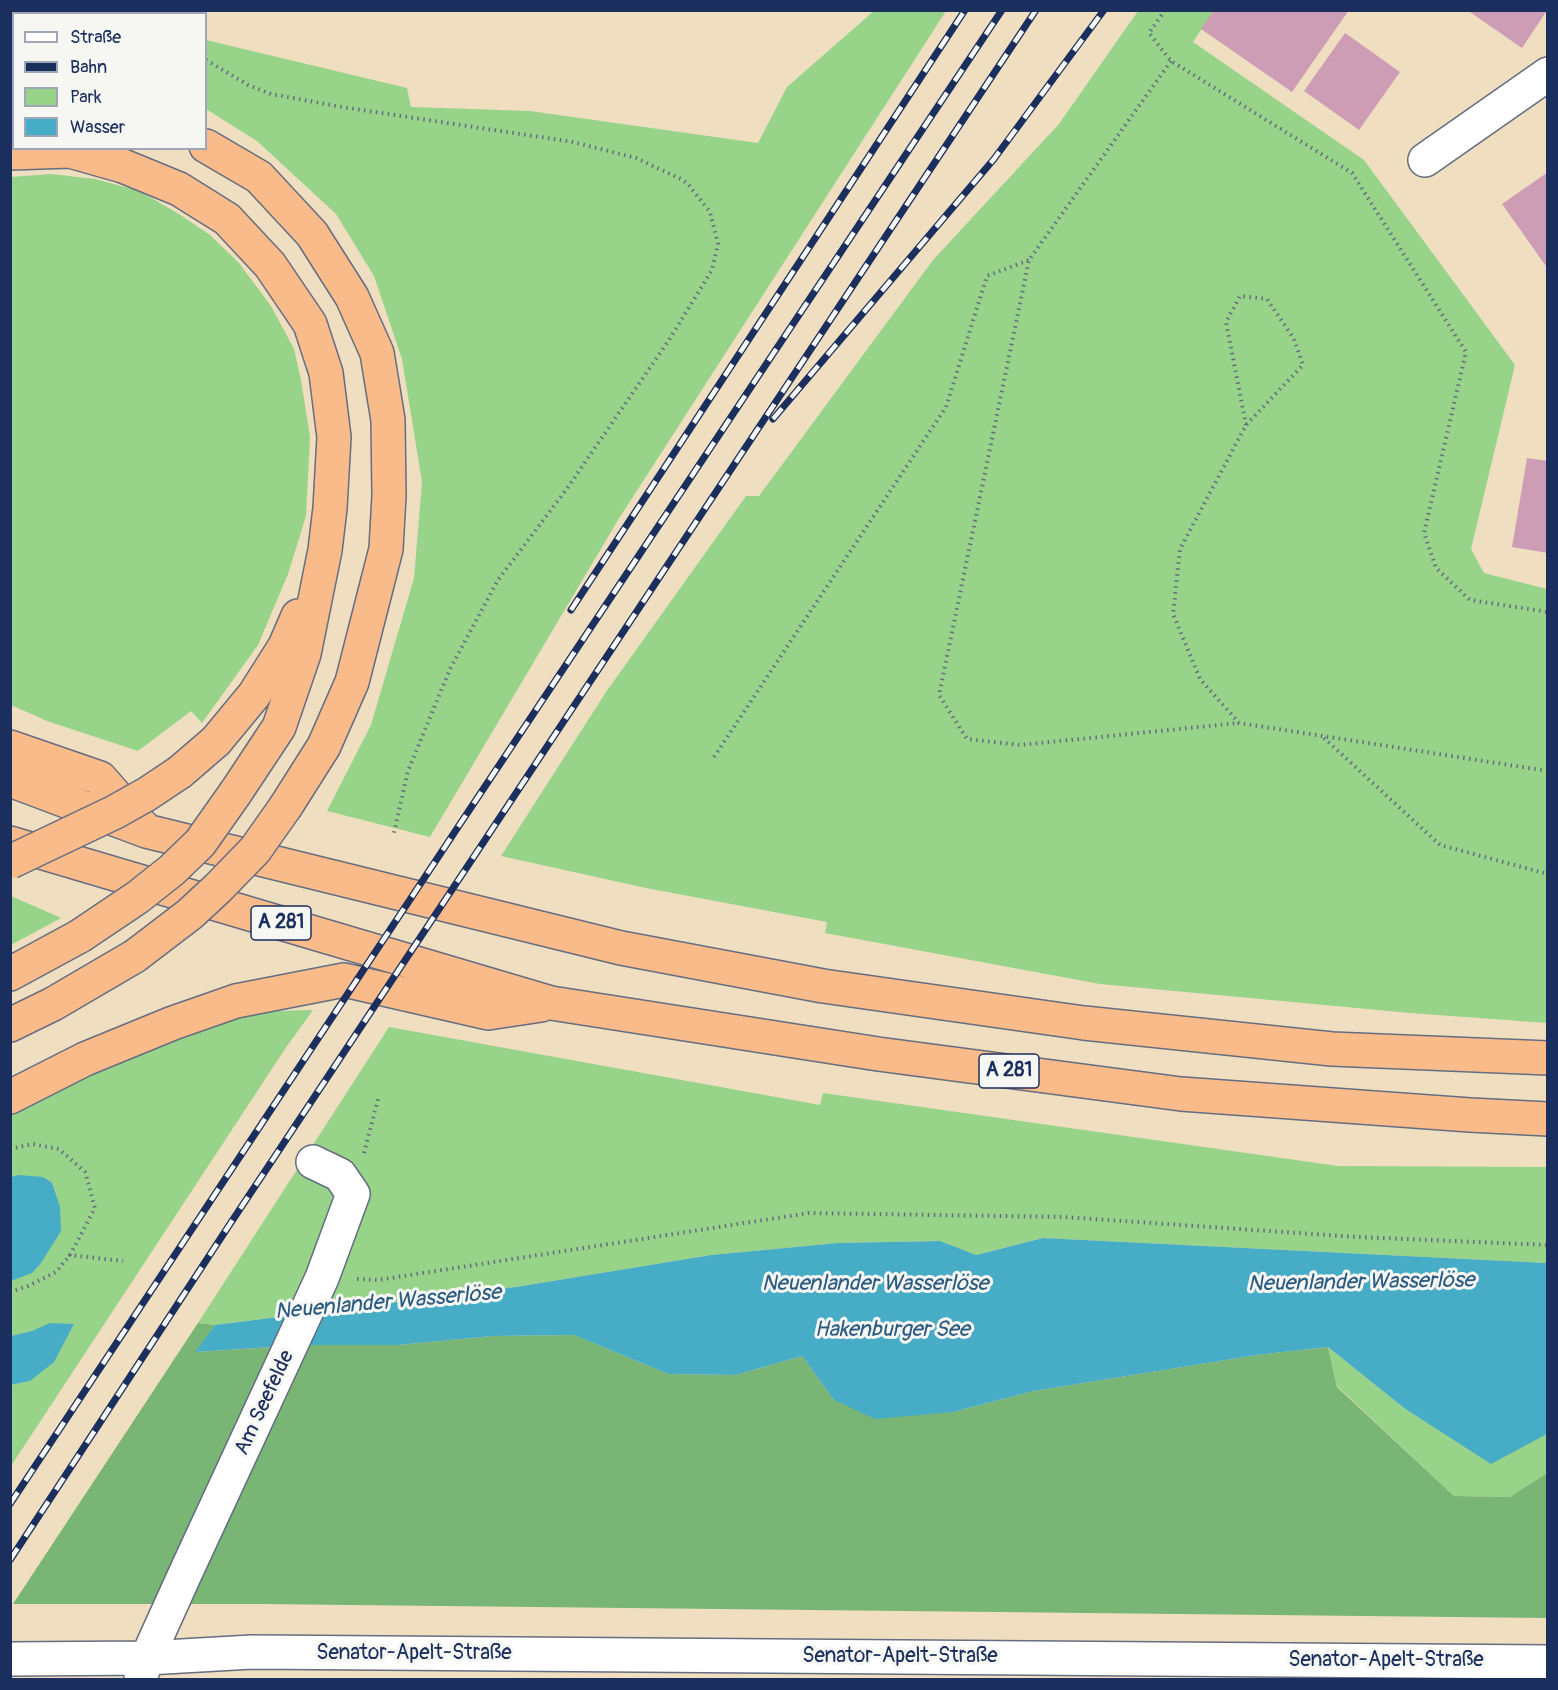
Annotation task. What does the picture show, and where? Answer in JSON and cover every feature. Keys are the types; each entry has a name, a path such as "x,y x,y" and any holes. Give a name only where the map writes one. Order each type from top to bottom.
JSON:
{"highway":[{"path":"10,1025 53,1004 135,956 190,914 255,850 324,746 352,682 386,549 389,496 388,420 377,353 352,297 312,234 259,177 207,147"},
{"path":"10,153 70,151 123,166 179,189 227,219 270,265 310,324 326,373 334,437 325,550 304,654 279,728 200,843 172,870 138,897 80,936 10,974"},
{"path":"10,861 115,812 180,772 216,741 254,695 285,646 325,550"},
{"path":"10,747 100,778 146,831"},
{"path":"10,780 146,831 621,948 823,986 1084,1023 1332,1048 1548,1058"},
{"name":"A 281","path":"10,843 551,1004 878,1054 1181,1094 1548,1119"},
{"path":"10,1096 85,1059 173,1023 236,1001 344,980 488,1013 551,1004"}],"street":[{"path":"1425,160 1548,74"},
{"path":"313,1162 340,1174 353,1194"},
{"name":"Am Seefelde","path":"144,1669 322,1278 353,1194"},
{"name":"Senator-Apelt-Straße","path":"10,1659 144,1669 256,1666 1548,1662"}],"path":[{"path":"1165,10 1149,33 1171,61 1352,173 1466,352 1424,534 1436,568 1470,600 1548,612"},
{"path":"207,61 248,85 271,94 573,142 636,158 688,184 710,212 718,244 712,270 669,340 566,490 498,580 450,669 408,771 393,837"},
{"path":"1171,61 1029,260 939,694 967,739 1020,746 1239,723 1548,771"},
{"path":"714,757 946,407 987,276 1029,260"},
{"path":"1239,723 1200,679 1173,614 1180,549 1246,425 1303,365 1294,339 1267,299 1240,296 1226,322 1246,425"},
{"path":"1323,736 1440,844 1548,874"},
{"path":"353,1194 378,1099"},
{"path":"10,1149 32,1144 59,1149 85,1172 95,1208 70,1255 56,1272 10,1292"},
{"path":"322,1278 378,1280 809,1213 1064,1217 1357,1237 1548,1245"},
{"path":"70,1255 123,1261"}],"green space":[{"path":"98,10 105,12 12,12 11,78 11,11"},
{"path":"875,10 946,11 618,520 430,837 327,811 371,725 414,578 422,482 402,359 374,276 336,214 257,141 207,110 207,40 407,88 411,107 530,111 758,143 787,87"},
{"path":"1138,11 1214,11 1193,42 1364,160 1515,365 1471,549 1484,573 1547,589 1547,1023 1410,1013 1100,984 825,933 827,922 646,888 501,856 606,692 746,496 759,496 933,260 1059,124"},
{"path":"51,174 95,179 139,191 210,235 239,263 271,306 294,349 310,437 306,516 288,574 258,645 202,723 191,711 138,751 47,721 11,705 11,177"},
{"path":"11,896 61,918 11,945"},
{"path":"313,1010 285,1049 11,1466 11,1385 30,1381 63,1341 73,1325 11,1336 11,1281 32,1272 18,1175 11,1177 11,1112 165,1039 222,1021 275,1011"},
{"path":"389,1027 820,1105 823,1093 1338,1166 1547,1167 1547,1263 1043,1238 975,1255 940,1241 839,1243 711,1255 516,1287 215,1325 198,1323"},
{"path":"198,1323 215,1325 196,1352 304,1345 398,1345 493,1336 574,1335 668,1374 736,1375 802,1356 834,1400 953,1412 1034,1391 1257,1355 1328,1347 1337,1387 1454,1496 1510,1497 1547,1473 1547,1618 259,1604 13,1604"},
{"path":"1328,1347 1404,1408 1491,1463 1547,1434 1547,1473 1510,1497 1454,1496 1337,1386"}],"water":[{"path":"18,1175 43,1177 52,1183 60,1207 61,1231 32,1273 11,1281 11,1177"},
{"name":"Hakenburger See","path":"1043,1238 1547,1263 1547,1434 1491,1464 1404,1408 1328,1347 1257,1355 1034,1391 953,1412 875,1419 834,1400 802,1356 736,1375 668,1374 574,1335 493,1336 398,1345 304,1345 195,1352 215,1325 516,1287 711,1255 838,1243 940,1241 976,1255"},
{"path":"50,1323 74,1324 54,1362 30,1381 11,1385 11,1336 32,1331"}],"building":[{"path":"1214,10 1349,10 1292,92 1201,29"},
{"path":"1467,10 1544,10 1546,12 1522,48"},
{"path":"1345,33 1400,72 1359,130 1304,91"},
{"path":"1548,172 1548,269 1502,204"},
{"path":"1527,458 1548,461 1548,553 1512,547"}],"railway":[{"path":"571,610 965,10"},
{"path":"10,1504 1002,10"},
{"path":"10,1560 230,1224 1036,10"},
{"path":"773,419 994,159 1104,10"}],"water label":[{"name":"Neuenlander Wasserlöse","path":"1361,1283"},
{"name":"Neuenlander Wasserlöse","path":"875,1284"},
{"name":"Neuenlander Wasserlöse","path":"388,1303"}]}
